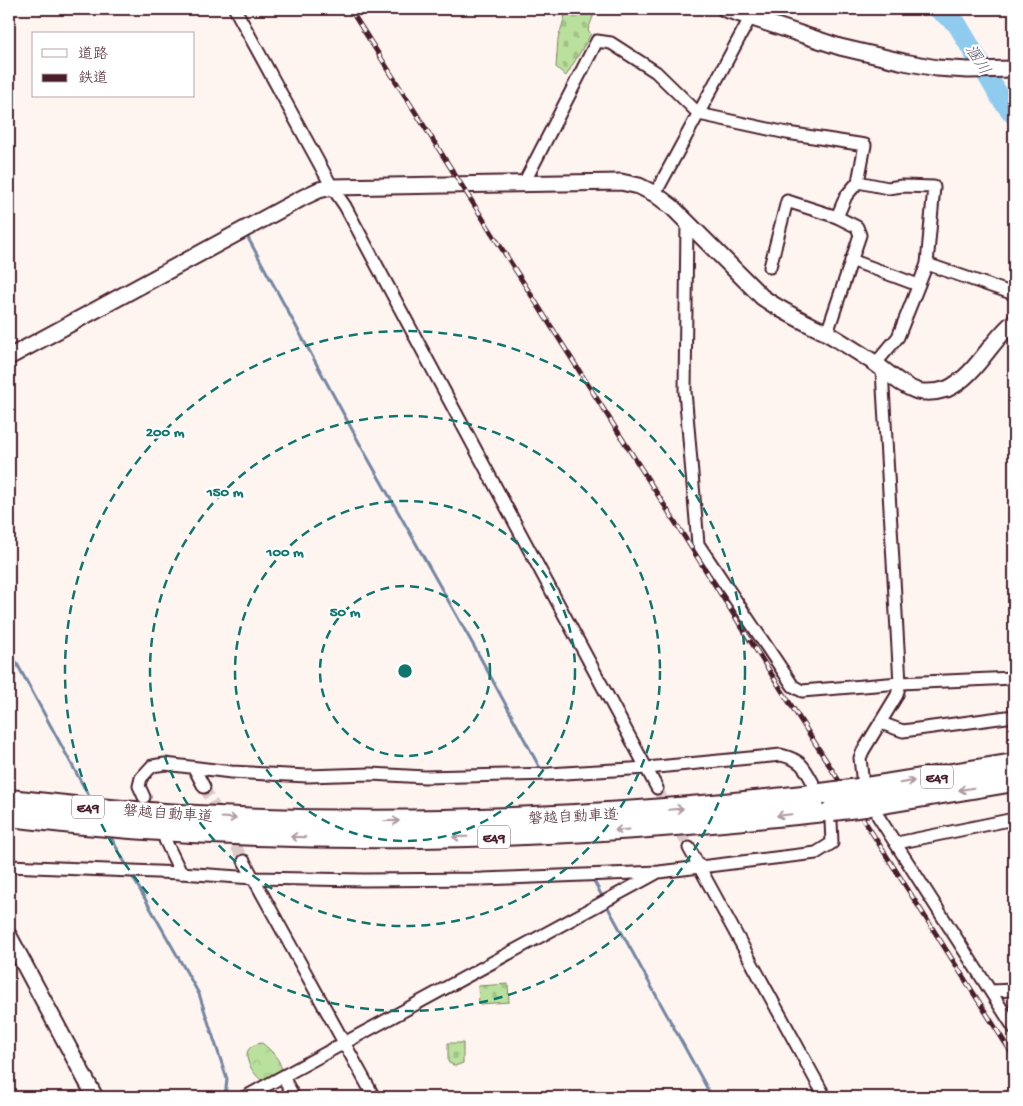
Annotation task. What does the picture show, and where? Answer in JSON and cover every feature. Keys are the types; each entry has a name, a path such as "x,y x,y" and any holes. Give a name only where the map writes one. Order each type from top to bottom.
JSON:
{"highway":[{"name":"磐越自動車道","path":"866,797 1014,764"},
{"name":"磐越自動車道","path":"9,800 34,810 160,836 326,838 500,836 663,827 824,802 1014,781"},
{"path":"9,790 34,810 9,825"},
{"name":"磐越自動車道","path":"9,816 34,810 145,805 246,819 324,821 497,820 824,802"}],"street":[{"path":"235,9 332,187 345,206 657,788"},
{"path":"726,9 840,47 886,58 936,68 968,70 1014,69"},
{"path":"655,194 750,18"},
{"path":"524,183 597,40 611,43 656,72 699,114 787,133 865,145 858,182 846,196 837,216"},
{"path":"9,357 304,197 319,190 332,187 620,182 639,186 655,194 672,207 762,297 774,306 827,333 906,386 919,391 938,392 963,378 1014,322"},
{"path":"858,182 888,188 902,186 934,187 927,264 898,337 879,367 900,683 898,695 860,758 866,797 1014,1028"},
{"path":"770,267 787,201 837,216 858,227 860,235 827,333"},
{"path":"687,223 685,391 698,544 793,686 802,691 900,683 1014,678"},
{"path":"851,260 918,285"},
{"path":"927,264 1014,294"},
{"path":"881,724 903,731 1014,716"},
{"path":"9,866 253,878 364,880 482,879 659,872 816,853 832,843 824,802 804,766 793,758 781,756 647,768 544,774 426,777 371,774 307,776 231,772 165,764 152,766 141,778 139,786 145,805"},
{"path":"194,768 204,787"},
{"path":"897,843 1014,819"},
{"path":"160,836 181,873"},
{"path":"689,848 825,1097"},
{"path":"244,861 374,1097"},
{"path":"246,1097 659,872"},
{"path":"10,942 95,1097"},
{"path":"991,991 1014,990"},
{"path":"283,1077 294,1097"}],"green space":[{"path":"567,9 576,9 594,14 588,30 591,34 566,76 556,67 558,39"},
{"path":"508,984 509,1002 479,1004 478,986"},
{"path":"262,1043 275,1055 282,1070 278,1075 262,1081 249,1065 247,1053 254,1045"},
{"path":"448,1043 463,1043 463,1063 455,1066 448,1062"}],"waterway":[{"name":"溷川","path":"938,9 957,24 1001,99 1014,115"},
{"path":"234,243 247,236 541,770"},
{"path":"9,649 91,800"},
{"path":"109,834 128,868"},
{"path":"131,874 199,994 227,1079 225,1097"},
{"path":"594,881 603,898"},
{"path":"606,904 712,1097"}],"tunnel":[{"path":"204,787 244,861"},
{"path":"657,788 689,848"}],"railway":[{"path":"350,9 1014,1057"}]}
